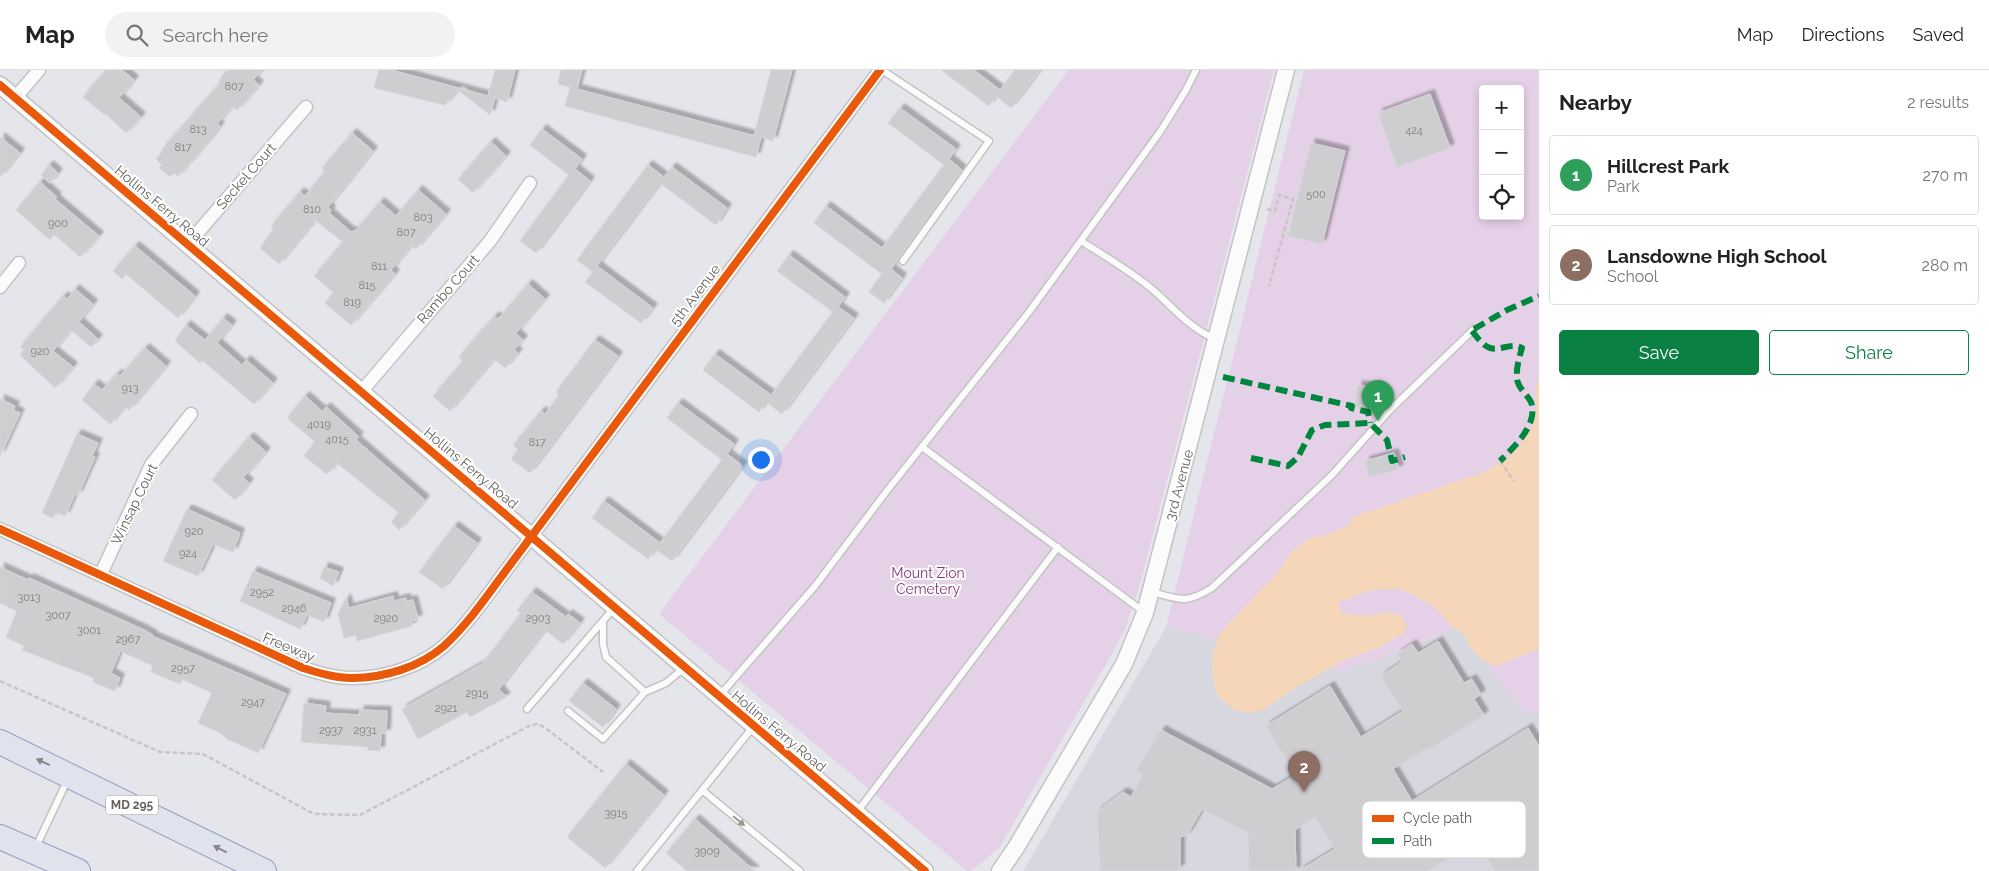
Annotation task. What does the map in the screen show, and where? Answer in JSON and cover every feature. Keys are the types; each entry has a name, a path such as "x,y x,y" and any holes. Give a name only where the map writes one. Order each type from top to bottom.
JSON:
{"highway":[{"name":"MD 295","path":"0,742 264,871"},
{"path":"0,837 78,871"}],"street":[{"path":"15,98 39,70"},
{"name":"5th Avenue","path":"532,536 881,70"},
{"name":"3rd Avenue","path":"1000,871 1017,846 1124,664 1145,613 1286,70"},
{"name":"Hollins Ferry Road","path":"0,85 924,871"},
{"name":"Seckel Court","path":"187,245 306,107"},
{"name":"Rambo Court","path":"361,392 490,241 530,183"},
{"path":"0,287 19,263"},
{"name":"Winsap Court","path":"101,574 151,465 191,414"},
{"name":"Freeway","path":"0,529 303,668 326,675 351,678 377,676 402,669 425,660 444,646 464,624 532,536"}],"lane":[{"path":"881,70 990,141 903,261"},
{"path":"719,696 815,586 1029,312 1160,132 1196,70"},
{"path":"1081,241 1126,269 1153,290 1194,328 1217,340"},
{"path":"1151,592 1176,600 1188,600 1212,588 1332,475 1390,410 1474,329"},
{"path":"922,447 1145,613"},
{"path":"856,813 1058,547"},
{"path":"527,709 615,608"},
{"path":"603,621 606,657 645,692"},
{"path":"568,711 603,739 645,692 666,682 685,668"},
{"path":"637,871 754,726"},
{"path":"34,852 70,775"},
{"path":"702,790 800,871"}],"path":[{"path":"1267,208 1275,211 1279,195 1293,199 1269,286"},
{"path":"1500,461 1514,481"},
{"path":"0,681 160,752 203,754 314,814 360,815 480,750 529,726 537,724 544,726 602,772"}],"shaded area":[{"path":"1539,379 1539,649 1496,666 1483,661 1469,646 1464,634 1452,627 1433,605 1401,589 1372,590 1338,602 1341,613 1365,616 1388,612 1401,615 1407,626 1402,634 1378,648 1346,659 1303,683 1263,710 1246,713 1234,709 1218,697 1213,681 1212,657 1220,633 1279,571 1292,551 1310,538 1327,535 1348,526 1353,517 1482,473 1503,461 1518,448 1532,426 1536,410 1536,388"},
{"path":"1166,627 1338,671 1378,660 1458,627 1526,713 1539,714 1539,871 1023,871"}],"green space":[{"name":"Mount Zion Cemetery","path":"1069,70 1274,70 1139,588 1125,629 999,848 971,871 967,871 659,614"},
{"path":"1304,70 1539,70 1539,714 1526,713 1458,627 1378,660 1338,671 1166,627"}],"building":[{"path":"106,70 122,70 134,80 119,98 141,117 126,133 106,114 83,97"},
{"path":"227,70 262,70 253,80 259,85 237,110 232,106 217,124 220,126 207,143 178,176 174,173 170,177 159,168 162,165 156,159 163,151 162,149 221,82 219,80"},
{"path":"379,70 391,70 488,96 495,70 515,70 507,102 495,98 490,115 458,90 445,105 374,88"},
{"path":"561,70 582,70 577,89 754,136 771,70 792,70 773,141 761,137 756,157 565,106 570,87 558,84"},
{"path":"941,70 974,70 1000,90 1015,70 1040,70 1011,108 996,96 989,106"},
{"path":"1430,94 1450,148 1397,167 1378,113"},
{"path":"900,108 956,149 949,159 962,170 891,269 902,278 884,303 869,292 882,274 814,223 826,206 882,248 944,165 888,123"},
{"path":"542,129 582,159 575,169 590,181 536,253 520,241 569,175 530,145"},
{"path":"352,133 373,151 328,207 331,210 329,213 351,232 354,232 380,202 396,216 418,190 446,214 416,249 412,245 391,270 395,274 351,325 325,303 334,293 314,276 343,242 315,220 279,264 260,248 274,229 271,226 300,192 305,196 325,171 322,168"},
{"path":"0,137 20,153 0,177"},
{"path":"491,142 506,156 473,193 458,179"},
{"path":"1311,143 1345,151 1322,244 1288,236"},
{"path":"49,165 58,173 50,183 41,175"},
{"path":"648,165 664,177 672,167 727,208 716,225 660,183 597,266 653,308 641,323 585,282 593,272 577,260"},
{"path":"40,182 57,197 55,199 99,236 80,257 54,234 50,240 16,210"},
{"path":"135,246 195,296 178,318 126,274 122,279 113,271"},
{"path":"789,255 845,297 838,307 854,318 782,414 766,402 759,412 703,370 715,354 771,395 833,312 777,271"},
{"path":"528,284 545,299 516,333 523,340 514,350 518,353 505,368 494,359 450,411 433,396 463,361 459,357 473,340 495,316 498,319"},
{"path":"75,289 93,304 79,322 98,339 91,347 71,330 53,351 73,367 55,388 20,355 24,350 20,347 56,304 64,296 67,299"},
{"path":"223,318 232,325 217,343 242,365 246,360 273,383 254,404 202,360 200,363 175,341 186,325 205,340"},
{"path":"595,340 618,356 530,473 511,459 518,450 513,445 541,411 545,414 559,395 556,392"},
{"path":"145,348 166,366 129,410 125,406 110,424 82,400 94,384 102,390 117,374 120,376"},
{"path":"1358,385 1374,388 1370,411 1354,407"},
{"path":"305,396 322,411 326,407 359,437 356,440 425,500 399,530 391,522 399,513 337,463 327,474 304,456 315,442 287,418"},
{"path":"0,399 15,406 13,410 20,413 0,456"},
{"path":"678,403 734,444 727,454 743,466 672,561 655,549 648,559 592,518 604,501 660,543 722,460 667,418"},
{"path":"77,434 98,443 92,456 95,457 78,495 75,494 65,516 56,512 53,518 42,513"},
{"path":"249,437 266,452 243,478 249,483 235,500 212,480"},
{"path":"1394,453 1399,469 1369,477 1365,461"},
{"path":"187,509 240,533 233,552 213,544 198,576 163,561"},
{"path":"454,526 477,543 443,589 419,572"},
{"path":"0,567 28,580 29,578 142,629 152,636 286,694 258,753 198,723 212,693 182,679 180,684 151,672 153,666 120,651 111,673 120,678 115,691 93,682 94,678 22,650 24,646 6,637 17,611 0,603"},
{"path":"324,567 339,572 333,586 320,578"},
{"path":"253,571 331,603 324,622 307,615 300,629 240,601"},
{"path":"532,592 566,617 568,614 580,623 563,644 545,630 499,689 506,697 470,717 467,712 418,739 402,709 482,664 521,613 517,610"},
{"path":"393,596 394,601 406,598 406,601 413,600 418,619 411,621 412,626 357,641 356,635 344,638 338,614 346,598 349,608"},
{"path":"1438,641 1464,683 1472,679 1481,694 1474,699 1484,715 1393,769 1412,801 1362,801 1362,858 1449,858 1428,871 1299,871 1335,849 1315,817 1295,830 1296,871 1249,871 1248,833 1202,809 1187,835 1180,837 1180,868 1175,871 1100,871 1097,812 1123,792 1131,797 1143,775 1136,771 1161,730 1272,789 1296,775 1266,726 1330,686 1361,737 1403,711 1381,676 1402,662 1397,654 1412,644 1418,653"},
{"path":"583,683 616,709 603,727 569,701"},
{"path":"304,703 326,706 325,713 359,715 360,710 387,711 386,734 381,733 380,751 368,750 368,747 301,742"},
{"path":"1528,728 1539,746 1539,871 1495,871 1487,858 1526,858 1526,801 1412,801"},
{"path":"626,764 664,795 605,868 567,837"},
{"path":"695,819 755,871 687,871 666,853"}],"marked path":[{"path":"1474,329 1507,310 1539,296"},
{"path":"1472,331 1487,347 1494,349 1518,346 1522,348 1517,367 1517,379 1531,402 1533,410 1532,419 1524,434 1500,461"},
{"path":"1223,377 1352,406 1351,408 1368,412 1370,423"},
{"path":"1251,458 1288,466 1298,457 1312,430 1325,425 1370,423 1387,440 1392,461 1405,457"}],"cycle path":[{"path":"0,529 309,670 339,677 376,676 401,670 424,660 455,636 483,601 880,70"},
{"path":"0,85 925,871"}],"place":[{"name":"Hillcrest Park","path":"1378,421"},
{"name":"Lansdowne High School","path":"1304,792"}]}
